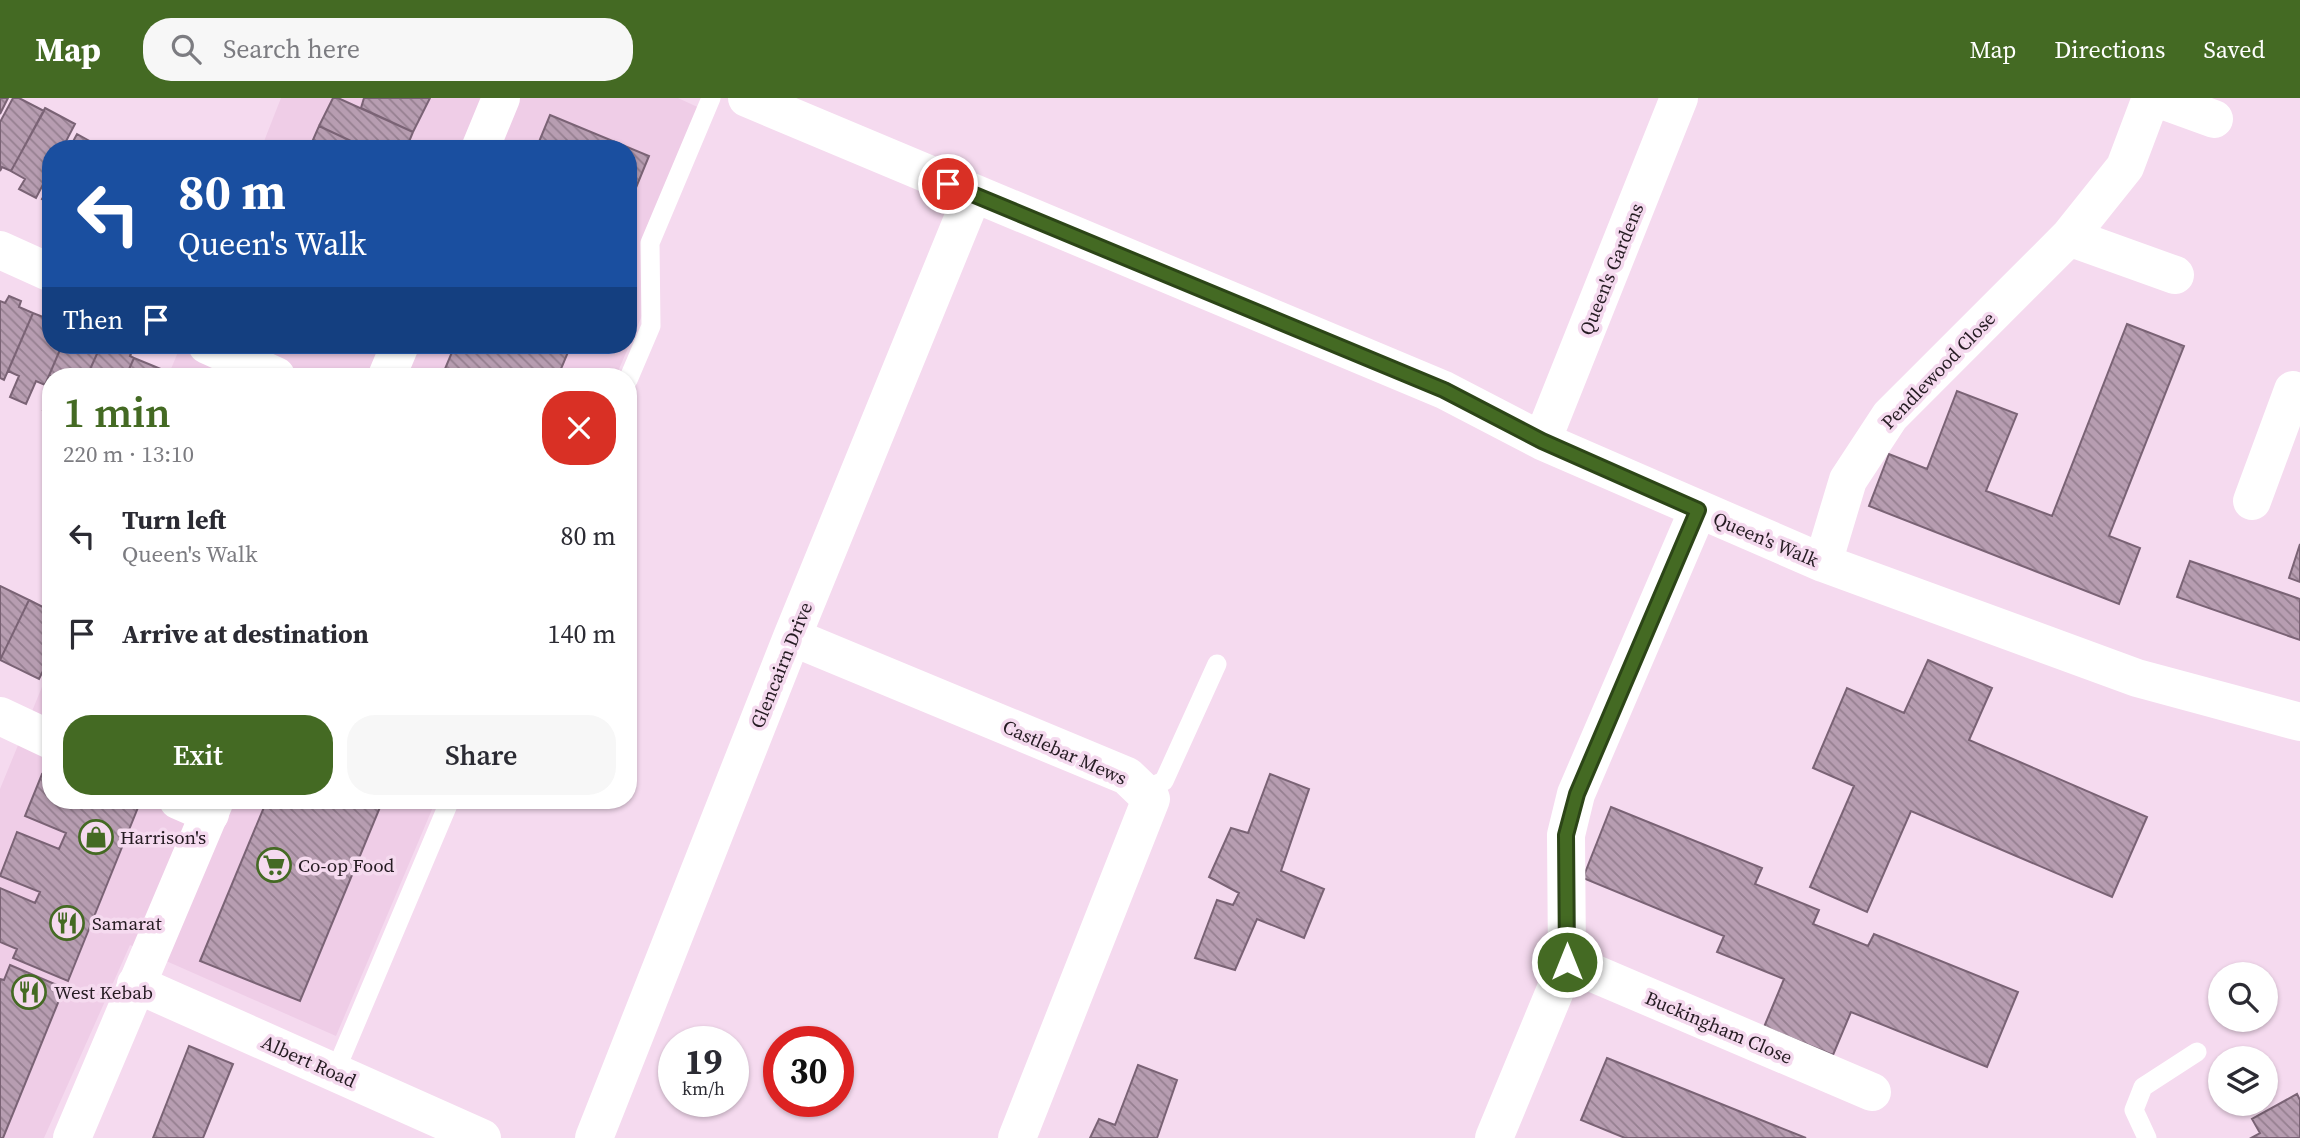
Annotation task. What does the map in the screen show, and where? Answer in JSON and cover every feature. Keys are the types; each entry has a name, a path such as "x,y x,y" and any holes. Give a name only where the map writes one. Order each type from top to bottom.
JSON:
{"street":[{"path":"484,140 501,98"},
{"name":"Queen's Walk","path":"747,98 1444,390 1542,441 1823,563 2137,678 2300,722"},
{"name":"Queen's Gardens","path":"1542,441 1679,98"},
{"name":"Pendlewood Close","path":"1823,563 1848,480 1890,416 2069,237 2125,167 2151,98"},
{"path":"2156,98 2214,119"},
{"name":"Glencairn Drive","path":"594,1138 792,637 973,194"},
{"path":"2069,237 2175,275"},
{"path":"0,250 42,269"},
{"path":"228,354 258,368"},
{"path":"2252,501 2286,455 2293,390"},
{"path":"1493,1138 1567,962 1566,835 1577,794 1698,510"},
{"name":"Castlebar Mews","path":"792,637 1127,776 1151,799 1017,1138"},
{"path":"0,716 42,736"},
{"path":"72,1138 136,984 200,809"},
{"name":"Buckingham Close","path":"1567,962 1872,1091"},
{"name":"Albert Road","path":"136,984 482,1138"}],"lane":[{"path":"633,368 651,326 650,243 711,98"},
{"path":"1142,791 1164,781 1217,664"},
{"path":"335,1072 446,809"},
{"path":"2147,1138 2134,1110 2143,1087 2197,1052"}],"shaded area":[{"path":"281,98 678,98 704,110 647,240 644,311 637,327 637,140 265,140"},
{"path":"177,354 625,354 619,368 171,368"},
{"path":"42,687 42,809 432,809 336,1036 130,945 44,1138 0,1138 0,789"}],"building":[{"path":"0,98 8,98 0,114"},
{"path":"13,98 19,98 44,111 11,171 2,167 0,171 0,122"},
{"path":"333,98 338,98 413,132 410,140 349,140 319,126"},
{"path":"364,98 430,98 413,132 361,108"},
{"path":"45,108 75,124 67,140 42,140 42,186 36,198 19,189 25,179 11,171"},
{"path":"550,115 610,140 540,140"},
{"path":"319,126 349,140 313,140"},
{"path":"77,134 88,140 74,140"},
{"path":"637,151 649,156 637,185"},
{"path":"9,296 21,301 19,307 33,313 4,380 0,378 0,301 5,303"},
{"path":"33,313 42,317 42,354 58,354 52,368 42,368 42,384 36,381 26,404 10,397 19,376 8,371"},
{"path":"2127,324 2184,346 2109,536 2140,548 2119,604 1869,506 1889,454 1927,469 1957,391 2017,414 1986,491 2052,516"},
{"path":"58,354 97,354 91,368 52,368"},
{"path":"97,354 131,354 134,358 130,368 91,368"},
{"path":"451,354 567,354 561,368 445,368"},
{"path":"134,358 159,368 130,368"},
{"path":"2300,544 2300,582 2289,578"},
{"path":"2190,561 2300,599 2300,640 2177,597"},
{"path":"0,586 29,600 0,660"},
{"path":"29,600 42,606 42,673 39,679 0,660"},
{"path":"1928,660 1992,688 1969,740 2147,817 2112,897 1911,811 1867,912 1810,887 1854,786 1813,768 1847,688 1904,713"},
{"path":"42,774 42,809 137,809 68,981 13,958 17,949 0,942 0,888 35,903 40,892 0,876 17,832 59,849 66,833 25,816"},
{"path":"1270,774 1309,789 1281,871 1324,889 1304,938 1257,919 1235,970 1195,958 1217,900 1233,905 1239,893 1209,877 1231,828 1248,833"},
{"path":"1611,807 1762,868 1755,884 1819,910 1813,924 1868,946 1874,934 2018,992 1987,1067 1851,1012 1833,1055 1764,1027 1784,979 1717,952 1724,936 1583,878"},
{"path":"263,809 379,809 300,1001 200,961"},
{"path":"10,965 64,988 3,1138 0,1138 0,979 4,980"},
{"path":"189,1046 233,1064 203,1138 153,1138"},
{"path":"1607,1058 1806,1138 1625,1138 1581,1120"},
{"path":"1138,1065 1177,1080 1157,1138 1090,1138 1099,1119 1115,1125"},
{"path":"2297,1094 2300,1100 2300,1138 2251,1138 2260,1133 2252,1119 2257,1116 2278,1116 2278,1105"}],"place":[{"name":"Harrison's","path":"96,837"},
{"name":"Co-op Food","path":"274,865"},
{"name":"Samarat","path":"67,923"},
{"name":"West Kebab","path":"29,992"}],"route":[{"path":"948,184 1444,390 1542,441 1698,510 1577,794 1566,835 1567,962"}]}
